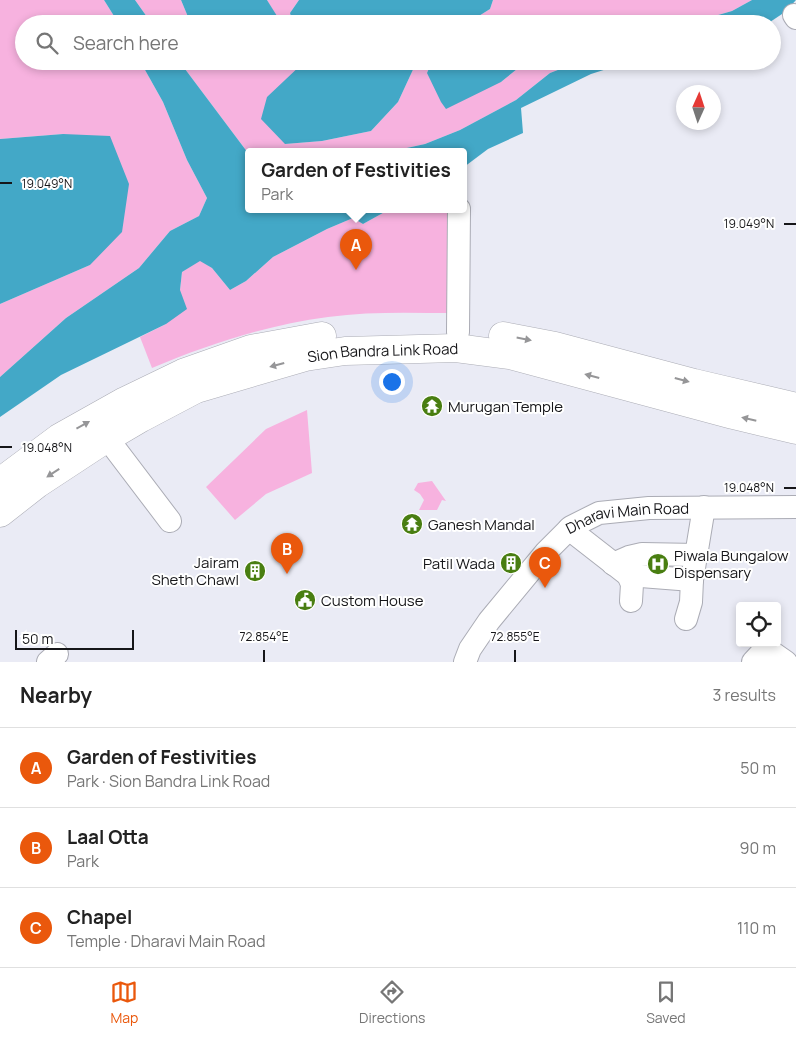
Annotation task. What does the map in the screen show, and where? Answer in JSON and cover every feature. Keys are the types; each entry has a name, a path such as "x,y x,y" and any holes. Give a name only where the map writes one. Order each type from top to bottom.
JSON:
{"main road":[{"name":"Sion Bandra Link Road","path":"0,513 37,484 140,418 192,380 251,349 322,336 458,332 508,336 555,346 694,384 796,407"},
{"name":"Sion Bandra Link Road","path":"0,482 59,438 125,401 192,380 304,357 345,351 456,348 510,354 733,415 796,430"}],"street":[{"path":"458,332 459,213"},
{"path":"107,438 170,521"},
{"path":"686,619 691,602 692,580 704,507"},
{"name":"Dharavi Main Road","path":"465,662 470,649 489,622 546,552 569,529 599,513 649,508 796,507"},
{"path":"569,529 620,570 632,584 631,601"},
{"path":"620,570 629,556 642,554 696,555"},
{"path":"620,570 692,580"},
{"path":"753,662 766,648 786,662"}],"shaded area":[{"path":"0,0 104,0 113,15 15,15 15,70 145,70 163,102 187,160 207,198 199,216 170,231 139,268 66,318 0,377 0,304 90,265 63,134 0,139"},
{"path":"135,0 181,0 187,15 146,15"},
{"path":"267,0 299,0 291,15 275,15"},
{"path":"493,0 752,0 732,11 718,15 480,15 490,9"},
{"path":"186,70 300,70 285,144 322,141 371,131 398,102 413,70 428,70 427,73 501,82 516,70 558,70 550,73 516,100 460,130 425,144 407,148 245,149"},
{"path":"383,213 454,213 454,313 360,314 328,317 283,325 238,336 152,368 140,337 166,324 180,290 182,272 200,260 212,268 230,290 246,281 273,257 327,229 353,218 363,224"},
{"path":"307,410 312,473 266,494 235,520 206,487 266,429"},
{"path":"432,481 446,501 442,500 437,510 419,510 424,500 414,490 418,483"}],"water":[{"path":"104,0 135,0 146,15 113,15"},
{"path":"181,0 267,0 276,15 187,15"},
{"path":"299,0 493,0 490,9 480,15 291,15"},
{"path":"752,0 796,0 780,15 718,15 732,11"},
{"path":"145,70 186,70 245,149 245,213 383,213 363,224 353,218 327,229 273,257 246,281 230,290 212,268 200,261 182,272 180,290 187,309 166,324 61,375 0,417 0,377 66,318 139,268 170,231 199,216 207,198 187,160 163,102"},
{"path":"296,70 413,70 398,102 371,131 322,141 285,144 261,119 267,97"},
{"path":"428,70 516,70 501,82 446,109 427,73"},
{"path":"558,70 604,70 591,74 521,108 523,133 488,149 467,165 467,148 407,148 425,144 460,130 516,100 550,73"},
{"path":"63,134 110,136 129,184 122,232 90,265 0,304 0,139"}],"place":[{"name":"Garden of Festivities","path":"356,270"},
{"name":"Murugan Temple","path":"432,406"},
{"name":"Ganesh Mandal","path":"412,524"},
{"name":"Patil Wada","path":"511,563"},
{"name":"Piwala Bungalow Dispensary","path":"658,564"},
{"name":"Jairam Sheth Chawl","path":"255,571"},
{"name":"Laal Otta","path":"287,574"},
{"name":"Chapel","path":"545,588"},
{"name":"Custom House","path":"305,600"}]}
